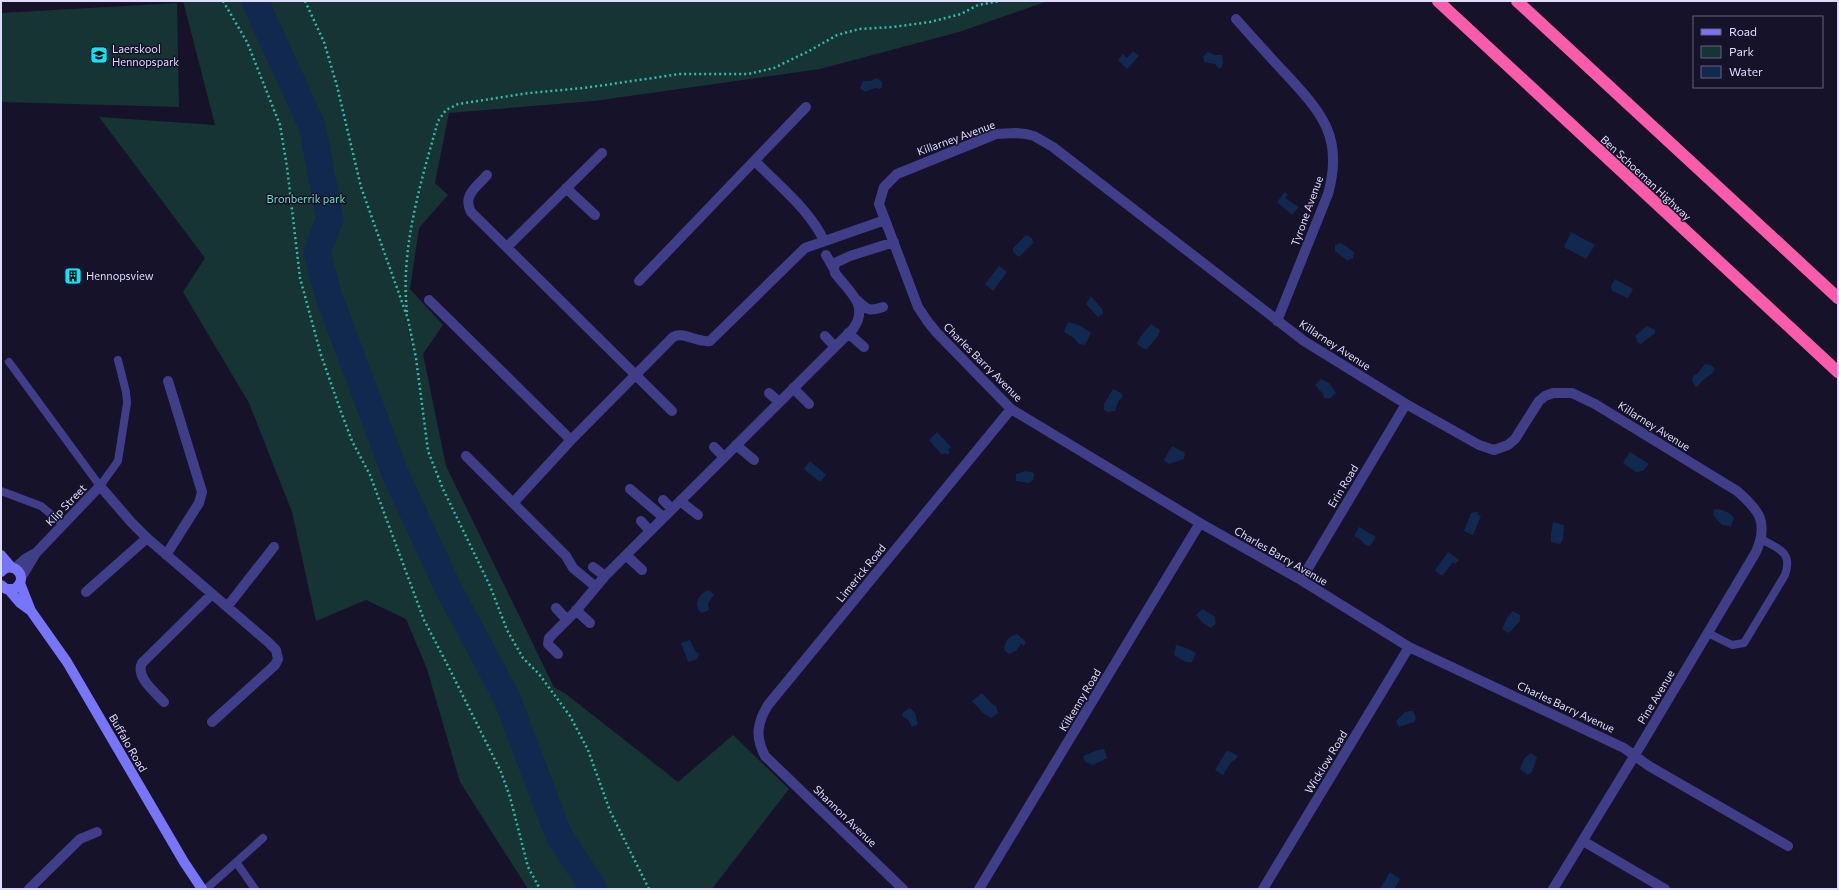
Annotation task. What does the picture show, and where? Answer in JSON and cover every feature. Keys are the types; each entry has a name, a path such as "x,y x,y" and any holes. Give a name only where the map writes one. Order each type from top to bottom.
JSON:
{"highway":[{"name":"Ben Schoeman Highway","path":"1438,1 1838,372"},
{"path":"1517,1 1838,298"}],"street":[{"name":"Tyrone Avenue","path":"1236,19 1318,111 1329,133 1334,153 1333,176 1328,194 1277,321"},
{"path":"639,281 806,107"},
{"name":"Killarney Avenue","path":"891,178 938,157 996,134 1016,133 1034,136 1053,147 1304,341 1406,404 1479,445 1494,450 1508,445 1515,440 1539,401 1554,393 1572,393 1595,404 1737,490 1758,512"},
{"path":"507,247 602,153"},
{"path":"755,161 807,214 818,229 819,242"},
{"path":"487,175 469,195 467,200 471,212 672,411"},
{"name":"Charles Barry Avenue","path":"891,178 884,187 880,198 881,211 918,307 928,322 1011,409 1200,523 1301,580 1410,647 1624,748 1649,766 1788,846"},
{"path":"566,188 596,215"},
{"path":"513,502 571,440 673,337 682,335 698,341 710,341 805,248 885,220"},
{"path":"834,269 835,264 850,256 894,242"},
{"path":"826,255 839,278 858,302 866,309 873,310 883,307"},
{"path":"429,300 571,440"},
{"path":"558,654 548,644 549,638 576,610 605,576 663,517 848,334 857,324 860,308 858,302"},
{"path":"848,334 864,347"},
{"path":"825,336 835,347"},
{"path":"166,555 199,503 202,492 168,381"},
{"path":"793,388 809,404"},
{"path":"769,393 779,402"},
{"name":"Erin Road","path":"1301,580 1406,404"},
{"name":"Limerick Road","path":"770,761 761,749 758,733 761,717 768,705 1011,409"},
{"path":"736,445 754,460"},
{"path":"714,447 724,457"},
{"path":"466,456 566,556 573,568 596,587"},
{"name":"Klip Street","path":"14,568 25,559 36,553 100,486 147,538 276,650 278,659 275,665 212,722"},
{"path":"630,489 663,517"},
{"path":"663,500 672,509"},
{"path":"680,501 698,515"},
{"name":"Pine Avenue","path":"1553,889 1756,552 1762,532 1758,512"},
{"path":"641,522 650,531"},
{"name":"Kilkenny Road","path":"979,889 1200,523"},
{"path":"86,592 147,538"},
{"path":"227,607 274,548"},
{"name":"Klip Street","path":"21,581 36,553"},
{"name":"Buffalo Road","path":"1,555 18,571 32,611 67,662 184,862 202,889"},
{"path":"626,555 642,570"},
{"path":"1,572 8,567 14,568"},
{"path":"593,567 605,576"},
{"path":"4,590 14,589 21,581"},
{"name":"Buffalo Road","path":"4,590 32,611"},
{"path":"164,702 141,676 139,668 142,663 212,594"},
{"path":"556,608 566,620"},
{"path":"576,610 590,623"},
{"name":"Wicklow Road","path":"1263,889 1410,647"},
{"name":"Shannon Avenue","path":"770,761 903,889"},
{"path":"30,889 80,839 97,832"},
{"path":"1583,841 1665,889"}],"lane":[{"path":"9,362 100,486 118,461 127,403 126,392 118,360"},
{"path":"1,491 41,506 64,525"},
{"path":"1708,633 1732,645 1744,643 1785,575 1788,566 1786,556 1780,550 1761,539"},
{"path":"206,889 263,838"},
{"path":"236,862 255,889"}],"path":[{"path":"222,1 247,42 280,125 287,167 300,278 321,355 340,409 352,441 370,476 424,620 500,772 510,796 528,867 540,889"},
{"path":"408,319 405,276 411,230 438,121 446,110 458,104 529,93 584,88 680,74 748,74 774,68 809,52 837,35 859,29 893,27 930,22 961,14 978,5 999,1"}],"green space":[{"name":"Bronberrik park","path":"183,1 1048,1 959,32 820,69 594,101 449,113 435,183 448,195 419,228 410,289 443,325 423,354 446,466 554,687 566,694 678,782 733,735 789,789 712,889 528,889 460,782 427,669 406,619 366,600 316,621 292,512 249,403 183,292 205,258 99,117 215,125"},
{"name":"Laerskool Hennopspark","path":"177,3 179,107 1,102 1,13"}],"water":[{"path":"1133,51 1139,56 1127,69 1118,60 1123,54 1127,58"},
{"path":"1208,52 1215,55 1222,55 1222,67 1219,69 1215,64 1204,62 1203,56"},
{"path":"877,78 882,82 882,87 880,89 875,88 865,92 860,88 863,81 870,81"},
{"path":"1285,192 1288,195 1285,198 1299,207 1292,215 1277,202"},
{"path":"1571,232 1595,245 1586,259 1564,247"},
{"path":"1026,235 1031,237 1034,242 1019,257 1013,252 1013,248"},
{"path":"1341,243 1354,252 1353,259 1349,259 1348,261 1335,251 1335,245"},
{"path":"999,266 1007,272 993,291 985,284"},
{"path":"1615,279 1633,289 1628,298 1612,291 1611,286"},
{"path":"1091,296 1103,310 1103,314 1098,317 1086,304"},
{"path":"1068,322 1079,325 1091,333 1085,345 1079,344 1074,338 1064,332"},
{"path":"1151,324 1160,330 1158,336 1146,350 1137,344 1141,336"},
{"path":"1647,326 1655,330 1655,333 1641,344 1638,343 1635,336"},
{"path":"1705,364 1711,365 1715,369 1696,387 1692,381 1693,376 1698,373"},
{"path":"1321,379 1329,383 1336,393 1329,399 1324,398 1323,394 1315,385"},
{"path":"1113,389 1121,393 1123,396 1118,402 1115,411 1107,412 1104,410 1104,404"},
{"path":"937,432 951,447 948,450 950,452 947,455 945,453 942,455 929,440"},
{"path":"1172,446 1185,453 1184,459 1169,464 1164,460"},
{"path":"1630,452 1649,464 1643,471 1636,472 1623,463"},
{"path":"810,461 826,475 820,482 804,469"},
{"path":"1026,471 1034,473 1033,480 1029,483 1016,481 1016,474"},
{"path":"1716,509 1733,516 1734,518 1731,526 1722,525 1713,515 1714,510"},
{"path":"1477,512 1478,515 1481,516 1473,535 1464,531 1471,513"},
{"path":"1553,522 1564,525 1563,539 1560,544 1551,542"},
{"path":"1359,527 1376,537 1370,546 1365,545 1361,540 1354,536"},
{"path":"1448,552 1459,560 1455,564 1453,562 1442,576 1435,570"},
{"path":"709,590 714,595 708,603 709,610 702,613 697,606 697,603 700,596"},
{"path":"1202,609 1214,616 1216,623 1211,628 1203,623 1196,615"},
{"path":"1513,611 1520,615 1520,621 1509,633 1502,629 1507,618"},
{"path":"1017,634 1026,642 1024,646 1021,644 1016,651 1009,654 1004,650 1008,639"},
{"path":"690,640 695,651 699,654 697,659 688,662 681,643"},
{"path":"1176,645 1196,653 1192,662 1186,662 1174,655"},
{"path":"982,693 992,704 996,706 998,713 991,718 983,713 972,701"},
{"path":"910,708 915,713 918,724 912,727 908,720 902,716 903,712"},
{"path":"1413,711 1416,718 1414,722 1399,727 1396,721 1405,712"},
{"path":"1104,749 1107,758 1093,765 1085,762 1083,756"},
{"path":"1227,750 1238,756 1232,761 1223,775 1215,770"},
{"path":"1530,753 1537,757 1532,772 1528,775 1520,769 1524,759"},
{"path":"1390,872 1400,879 1394,889 1380,889"}],"waterway":[{"path":"255,1 312,126 330,219 317,252 328,294 395,473 449,590 506,696 559,836 594,889"}],"place":[{"name":"Laerskool Hennopspark","path":"99,55"},
{"name":"Hennopsview","path":"73,276"}]}
